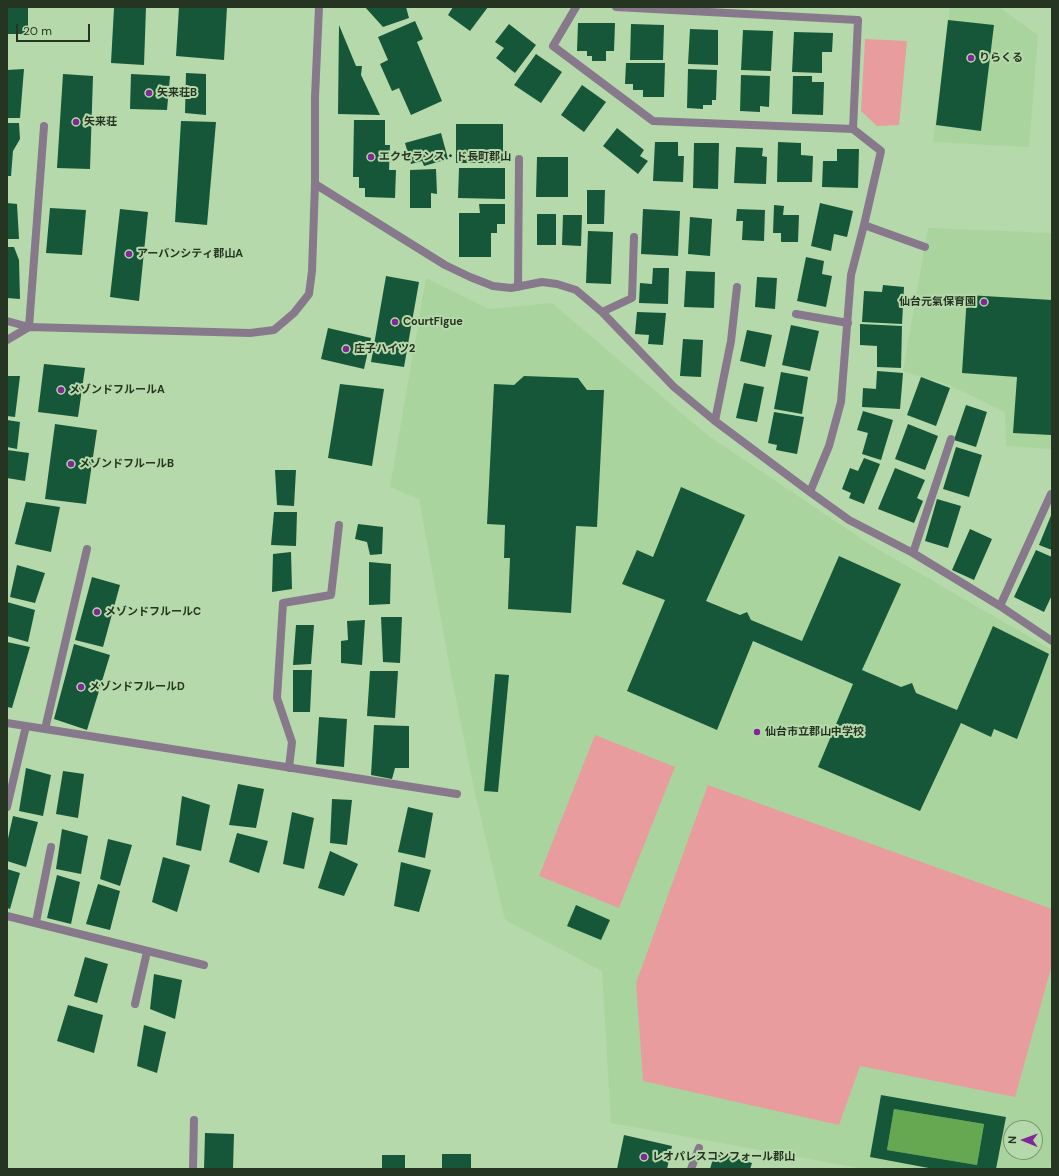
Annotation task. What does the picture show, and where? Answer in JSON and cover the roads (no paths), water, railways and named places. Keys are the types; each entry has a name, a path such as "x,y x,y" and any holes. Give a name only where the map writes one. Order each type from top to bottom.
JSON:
{"street":[{"path":"7,321 29,327 250,332 274,330 294,313 309,294 312,271 315,184 315,97 319,7"},
{"path":"576,7 553,46 653,121 853,129 881,151 851,275 841,402 829,446 810,492"},
{"path":"616,7 858,20 853,129"},
{"path":"29,327 44,126"},
{"path":"518,287 519,159"},
{"path":"315,184 445,265 470,277 493,286 511,288 542,282 557,284 576,290 602,312 674,387 715,421 810,492 849,520 913,553 1000,606 1052,641"},
{"path":"864,225 925,247"},
{"path":"602,312 632,298 634,237"},
{"path":"715,421 731,341 737,287"},
{"path":"796,314 848,323"},
{"path":"7,340 29,327"},
{"path":"913,553 951,440"},
{"path":"1000,606 1052,494"},
{"path":"289,768 292,742 277,698 283,603 331,595 339,525"},
{"path":"45,729 87,549"},
{"path":"7,723 457,794"},
{"path":"7,807 26,726"},
{"path":"36,922 51,847"},
{"path":"7,916 204,965"},
{"path":"135,1004 147,952"},
{"path":"193,1169 194,1120"},
{"path":"691,1169 699,1148"}],"place":[{"name":"りらくる","path":"971,58"},
{"name":"矢来荘B","path":"149,93"},
{"name":"矢来荘","path":"76,122"},
{"name":"エクセランス・ド長町郡山","path":"371,157"},
{"name":"アーバンシティ郡山A","path":"129,254"},
{"name":"仙台元氣保育園","path":"984,302"},
{"name":"CourtFigue","path":"395,322"},
{"name":"庄子ハイツ2","path":"346,349"},
{"name":"メゾンドフルールA","path":"61,390"},
{"name":"メゾンドフルールB","path":"71,464"},
{"name":"メゾンドフルールC","path":"97,612"},
{"name":"メゾンドフルールD","path":"81,687"},
{"name":"仙台市立郡山中学校","path":"757,732"},
{"name":"レオパレスコンフォール郡山","path":"644,1157"}]}
